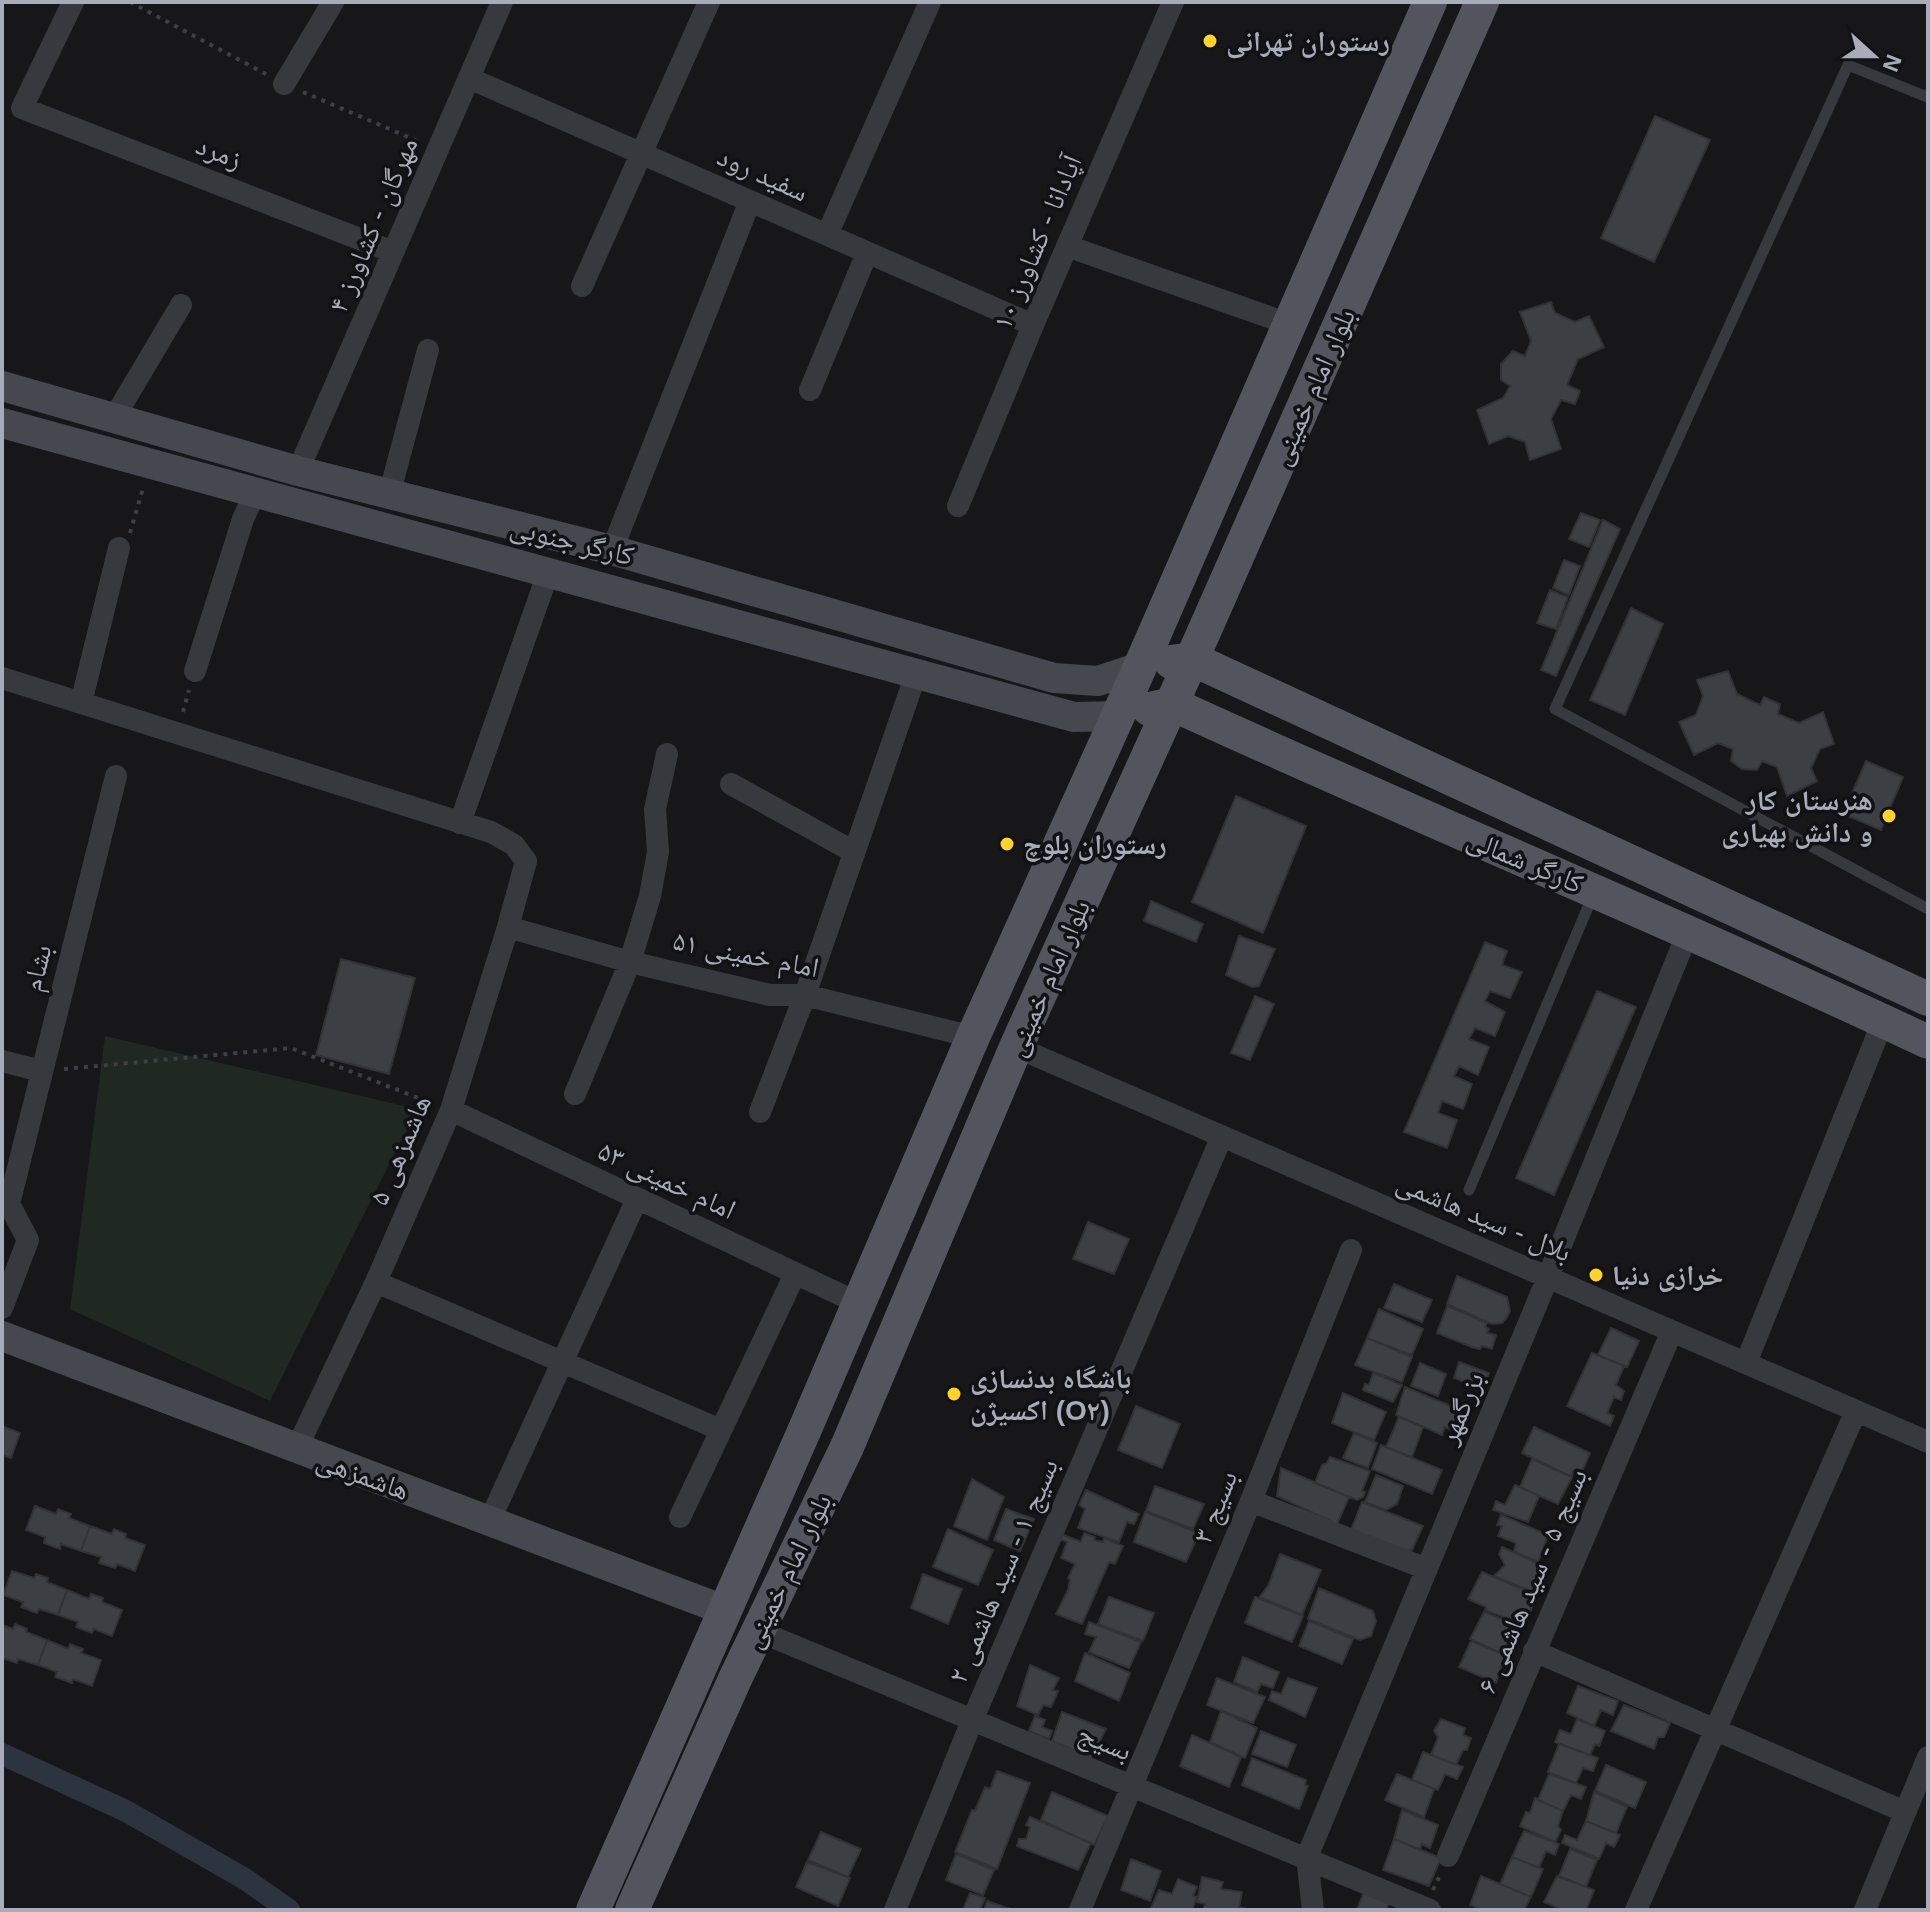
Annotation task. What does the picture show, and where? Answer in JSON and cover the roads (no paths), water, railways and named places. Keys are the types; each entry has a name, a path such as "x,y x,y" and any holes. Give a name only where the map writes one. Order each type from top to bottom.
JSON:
{"main road":[{"name":"بلوار امام خمینی","path":"593,1910 973,1037 1140,667 1430,2"},
{"name":"بلوار امام خمینی","path":"632,1910 758,1631 847,1447 1016,1047 1172,704 1482,2"},
{"name":"کارگر جنوبی","path":"2,386 298,471 612,550 1054,678 1098,681 1140,667"},
{"name":"کارگر جنوبی","path":"2,423 1074,717 1117,716"},
{"path":"601,588 612,550"},
{"path":"1140,667 1192,659"},
{"name":"کارگر شمالی","path":"1192,659 1928,999"},
{"path":"1117,716 1172,704"},
{"name":"کارگر شمالی","path":"1172,704 1342,782 1688,932 1928,1042"},
{"path":"1342,782 1335,774 1332,762 1335,750 1343,742 1354,738 1366,740"},
{"name":"هاشمزهی","path":"2,1336 724,1610"}],"street":[{"name":"زمرد","path":"73,2 22,108 393,252"},
{"path":"284,84 333,2"},
{"name":"مهرگان - کشاورز ۴","path":"298,471 502,2"},
{"path":"582,286 709,2"},
{"path":"827,235 930,2"},
{"name":"آپادانا - کشاورز ۱۰","path":"958,506 1173,2"},
{"name":"سفید رود","path":"469,78 1033,325"},
{"path":"612,550 750,201"},
{"path":"1067,246 1289,324"},
{"path":"810,390 867,253"},
{"path":"114,418 181,305"},
{"path":"389,495 428,350"},
{"path":"195,671 243,519 255,493"},
{"path":"81,703 119,548"},
{"path":"2,678 460,823 548,573"},
{"path":"760,1112 805,995 916,674"},
{"path":"575,1094 630,962 650,896 658,852 655,809 667,754"},
{"name":"بشام","path":"2,1308 28,1240 9,1204 116,776"},
{"path":"731,784 854,852"},
{"name":"هاشمزهی ۵","path":"296,1450 376,1282 451,1110 526,861 514,845 491,832 460,823"},
{"name":"امام خمینی ۵۱","path":"508,927 630,962 770,995 805,995 973,1037"},
{"name":"بزرگمهر","path":"1313,1910 1307,1857 1688,932"},
{"path":"1746,1363 1883,1021"},
{"name":"بلال - سید هاشمی","path":"1016,1047 1856,1411 1927,1437"},
{"path":"2,1061 41,1071"},
{"name":"امام خمینی ۵۳","path":"451,1110 858,1303"},
{"name":"بسیج ۱ - سید هاشمی ۲","path":"895,1910 972,1721 1222,1136"},
{"path":"489,1522 637,1199"},
{"name":"بسیج ۳","path":"1083,1907 1351,1250"},
{"path":"680,1517 795,1274"},
{"path":"376,1282 721,1430"},
{"name":"بسیج ۵ - سید هاشمی ۶","path":"1448,1856 1672,1331"},
{"path":"1636,1910 1856,1411"},
{"path":"1251,1501 1427,1569"},
{"name":"بسیج","path":"758,1631 1428,1909"},
{"path":"1534,1651 1905,1812"},
{"path":"1865,1910 1928,1757"}],"lane":[{"path":"1928,94 1927,97 1848,65 1555,709 1928,909"},
{"path":"1469,1190 1594,891"}],"waterway":[{"path":"2,1754 126,1811 245,1879 289,1910"}],"place":[{"name":"رستوران تهرانی","path":"1210,41"},
{"name":"هنرستان کار و دانش بهیاری","path":"1889,816"},
{"name":"رستوران بلوچ","path":"1007,844"},
{"name":"خرازی دنیا","path":"1596,1275"},
{"name":"باشگاه بدنسازی اکسیژن (O۲)","path":"954,1394"}]}
